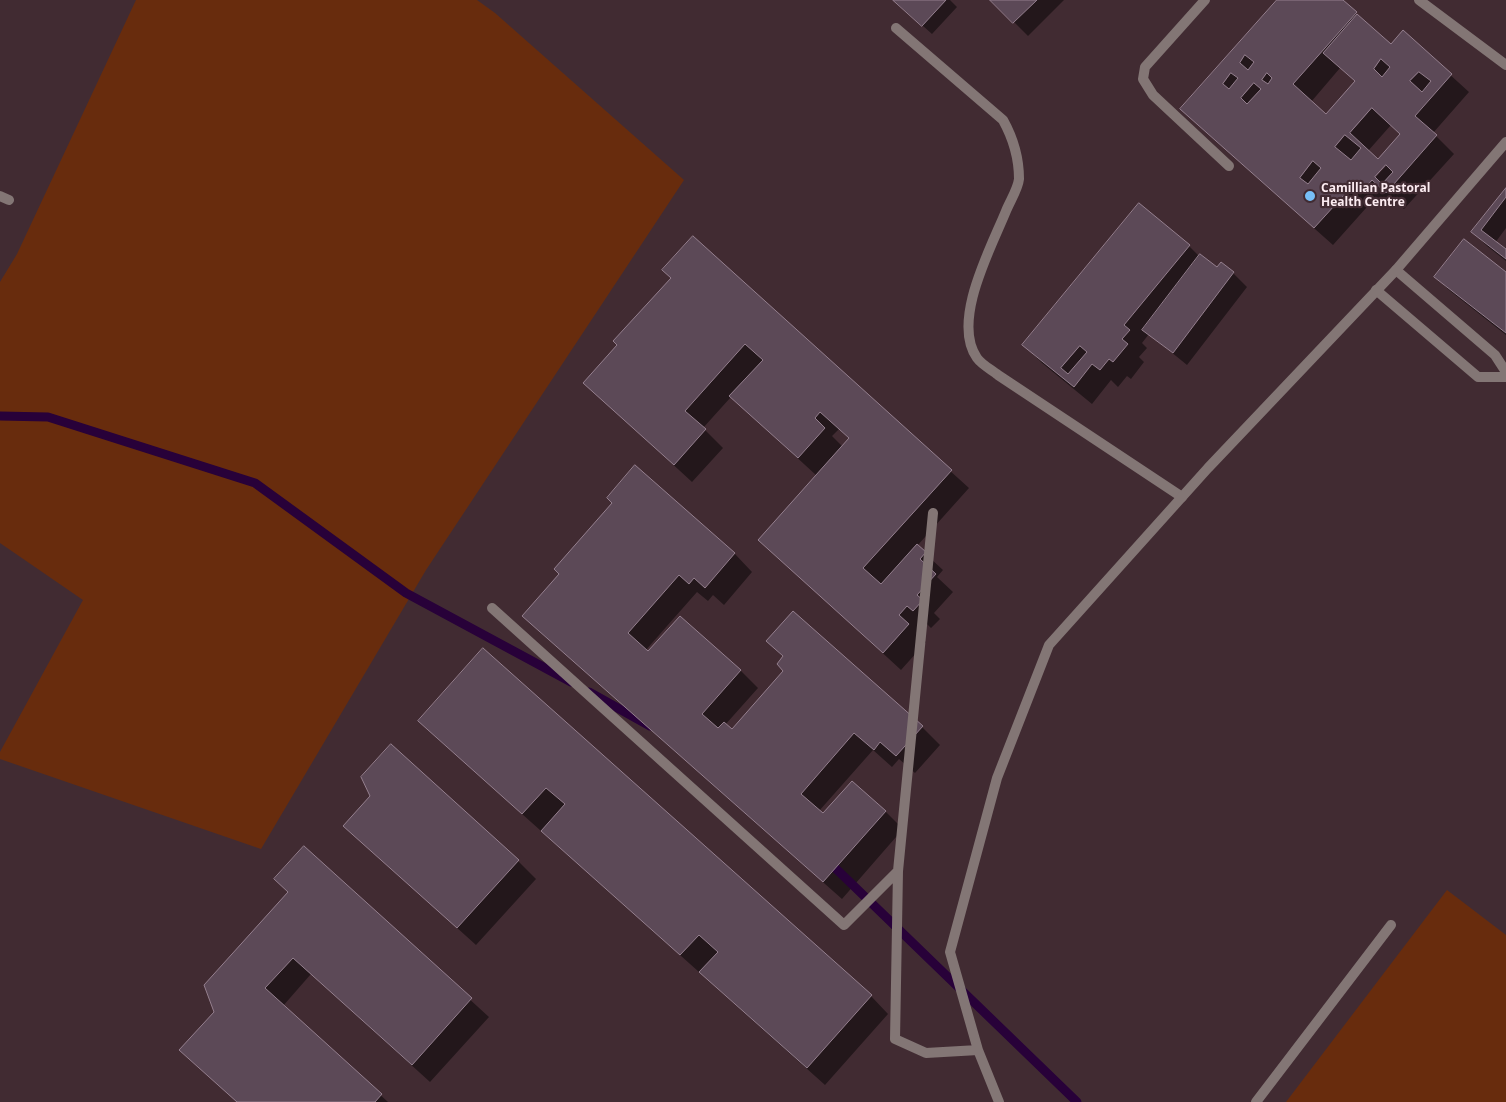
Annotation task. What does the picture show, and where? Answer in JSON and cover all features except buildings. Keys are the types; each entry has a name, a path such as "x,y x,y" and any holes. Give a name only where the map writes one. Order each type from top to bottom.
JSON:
{"street":[{"path":"1205,0 1145,67 1143,79 1153,95 1229,166"},
{"path":"1419,0 1506,65"},
{"path":"896,28 1003,120 1010,133 1015,151 1019,180 973,292 968,318 970,342 978,359 998,375 1182,497"},
{"path":"999,1102 978,1050 950,952 997,778 1049,645 1182,497 1396,270 1506,142"},
{"path":"1396,270 1495,355 1506,372"},
{"path":"1376,290 1478,377 1506,377"},
{"path":"933,513 898,871 895,1039 926,1053 978,1050"},
{"path":"492,608 844,925 898,871"},
{"path":"1256,1102 1391,925"}],"shaded area":[{"path":"136,0 477,0 495,13 684,180 426,570 261,849 0,759 0,752 83,600 0,543 0,282 17,254"},
{"path":"1447,890 1506,935 1506,1102 1286,1102"}],"waterway":[{"path":"0,416 48,417 255,483 406,593 571,682"},
{"path":"589,692 650,726"},
{"path":"828,861 1077,1102"}],"place":[{"name":"Camillian Pastoral Health Centre","path":"1310,196"}]}
